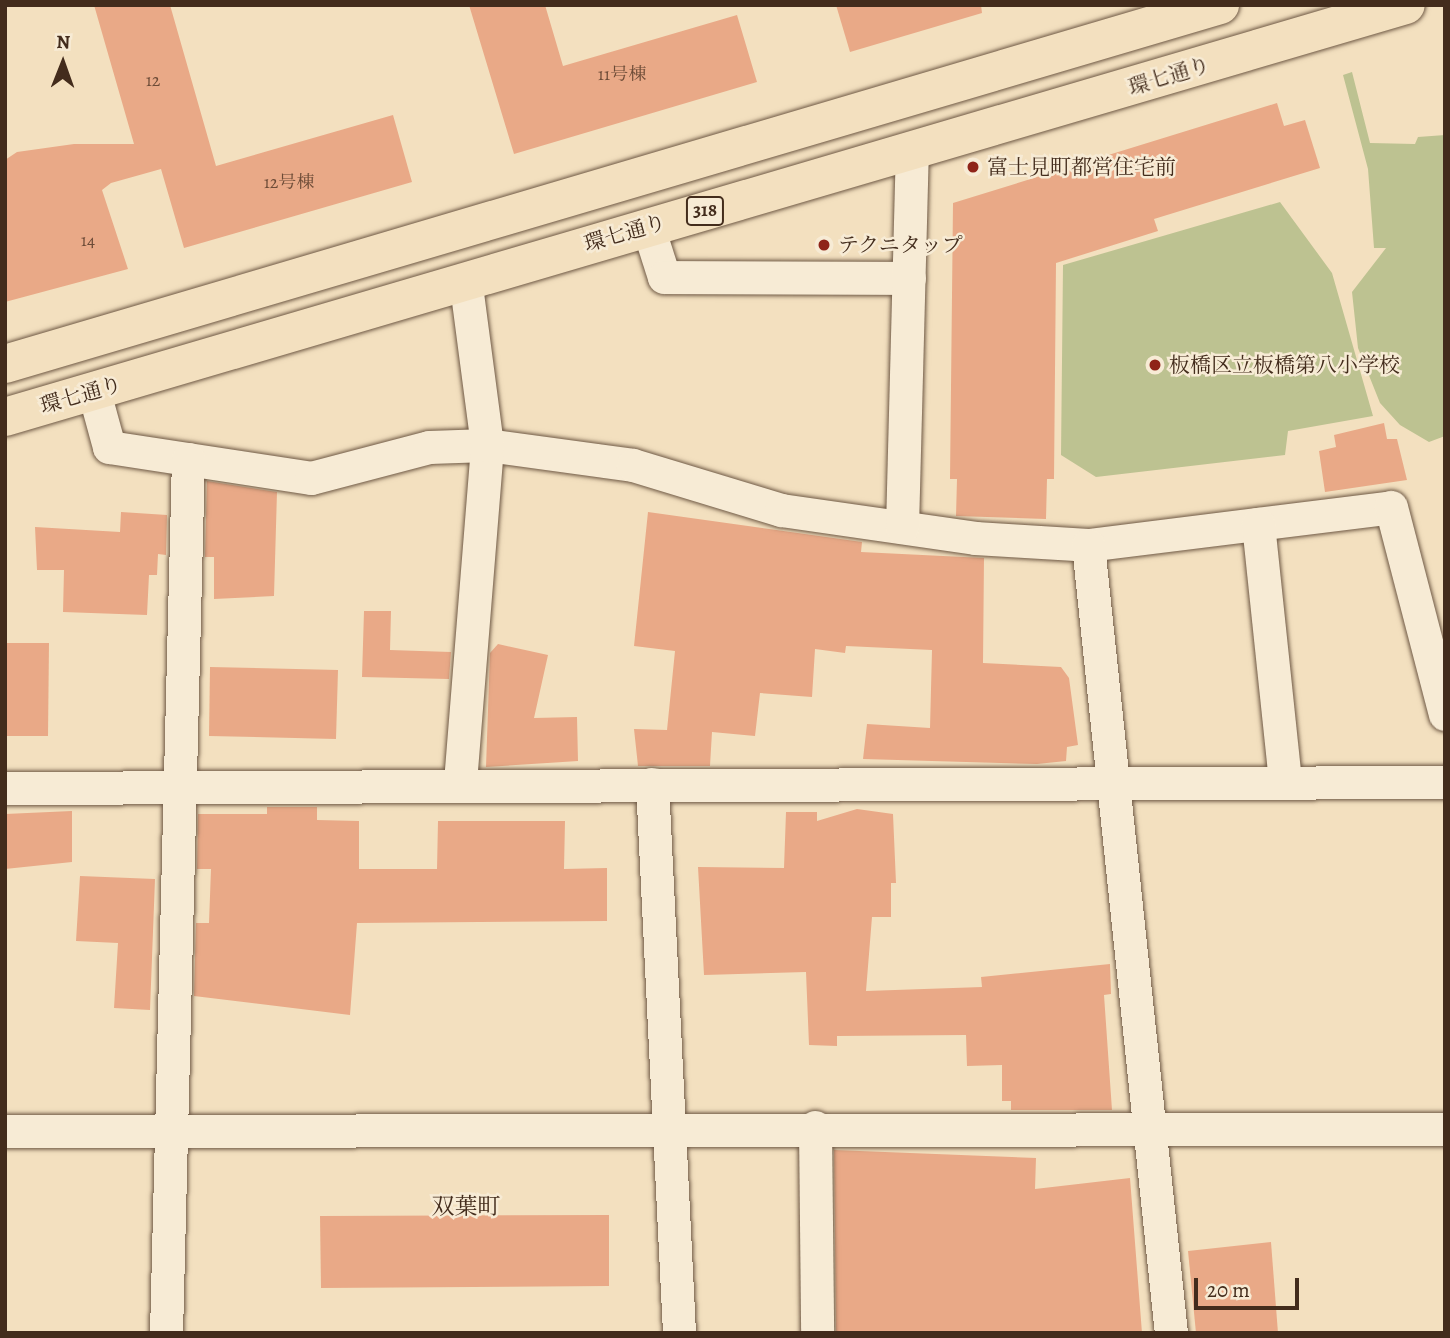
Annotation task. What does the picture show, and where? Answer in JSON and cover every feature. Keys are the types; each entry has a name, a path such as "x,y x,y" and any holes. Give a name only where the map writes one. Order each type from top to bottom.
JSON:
{"main road":[{"name":"318","path":"5,364 1176,11 1220,5"},
{"name":"環七通り","path":"5,417 465,279 912,153 1406,5"}],"street":[{"path":"902,527 912,153"},
{"path":"648,227 664,277 909,278"},
{"path":"460,782 486,445 465,279"},
{"path":"94,392 109,447 311,478 429,447 486,445 633,465 781,510 902,527 1088,545 1391,507 1445,714"},
{"path":"166,1333 176,787 188,459"},
{"path":"1258,524 1285,782"},
{"path":"1088,545 1171,1333"},
{"path":"5,788 460,782 1445,782"},
{"path":"652,784 679,1333"},
{"path":"815,1127 817,1333"},
{"path":"5,1131 815,1127 1445,1129"}],"green space":[{"path":"1352,72 1370,143 1415,144 1418,137 1445,135 1445,436 1429,442 1400,425 1380,403 1358,348 1352,292 1386,248 1374,248 1368,169 1343,75"},
{"path":"1280,202 1332,273 1373,416 1288,431 1285,455 1096,477 1061,455 1063,265"}],"building":[{"path":"94,5 170,5 216,166 393,115 412,182 184,248 161,169 111,183 102,190 128,269 5,302 5,160 17,152 74,144 134,144"},
{"path":"469,5 545,5 563,66 737,15 757,82 514,154"},
{"path":"836,5 981,5 982,13 850,52"},
{"path":"1277,103 1284,126 1305,120 1320,168 1154,219 1158,231 1056,263 1054,479 1047,479 1046,519 956,516 957,479 950,479 953,203"},
{"path":"1384,423 1387,439 1397,439 1407,480 1325,492 1319,451 1336,447 1334,435"},
{"path":"207,481 277,492 274,596 214,599 214,557 205,557"},
{"path":"121,512 167,515 166,555 158,554 157,575 149,575 147,615 63,612 64,570 37,570 35,527 120,532"},
{"path":"648,512 862,542 861,552 984,558 983,663 1061,667 1069,678 1078,745 1067,747 1066,761 1037,764 863,759 867,724 930,728 932,650 846,646 845,653 815,649 812,697 760,693 755,736 712,732 710,766 638,766 634,729 667,730 675,651 634,646"},
{"path":"364,611 391,611 390,650 451,652 449,679 362,677"},
{"path":"5,643 49,643 48,736 5,736"},
{"path":"498,644 548,655 534,718 577,717 578,761 486,767 490,653"},
{"path":"210,667 338,670 336,739 209,736"},
{"path":"267,807 317,807 317,820 359,821 359,869 437,869 438,821 565,821 564,869 607,868 607,921 357,923 350,1015 194,996 196,923 209,923 211,869 197,869 198,814 267,814"},
{"path":"857,809 893,814 896,883 891,883 891,917 872,917 866,991 982,987 981,977 1110,964 1111,994 1104,995 1112,1110 1011,1110 1011,1101 1002,1101 1002,1065 967,1066 966,1035 837,1036 837,1046 809,1045 806,972 704,975 698,867 784,868 786,812 817,812 817,821"},
{"path":"72,811 72,862 5,869 5,814"},
{"path":"80,876 155,879 150,1010 114,1008 118,943 76,941"},
{"path":"834,1150 1036,1158 1035,1189 1130,1178 1142,1333 836,1333"},
{"path":"609,1215 609,1286 321,1288 320,1216"},
{"path":"1271,1242 1278,1333 1196,1333 1188,1251"}],"place":[{"name":"富士見町都営住宅前","path":"973,167"},
{"name":"テクニタップ","path":"824,245"},
{"name":"板橋区立板橋第八小学校","path":"1155,365"}],"district":[{"name":"双葉町","path":"466,1207"}]}
